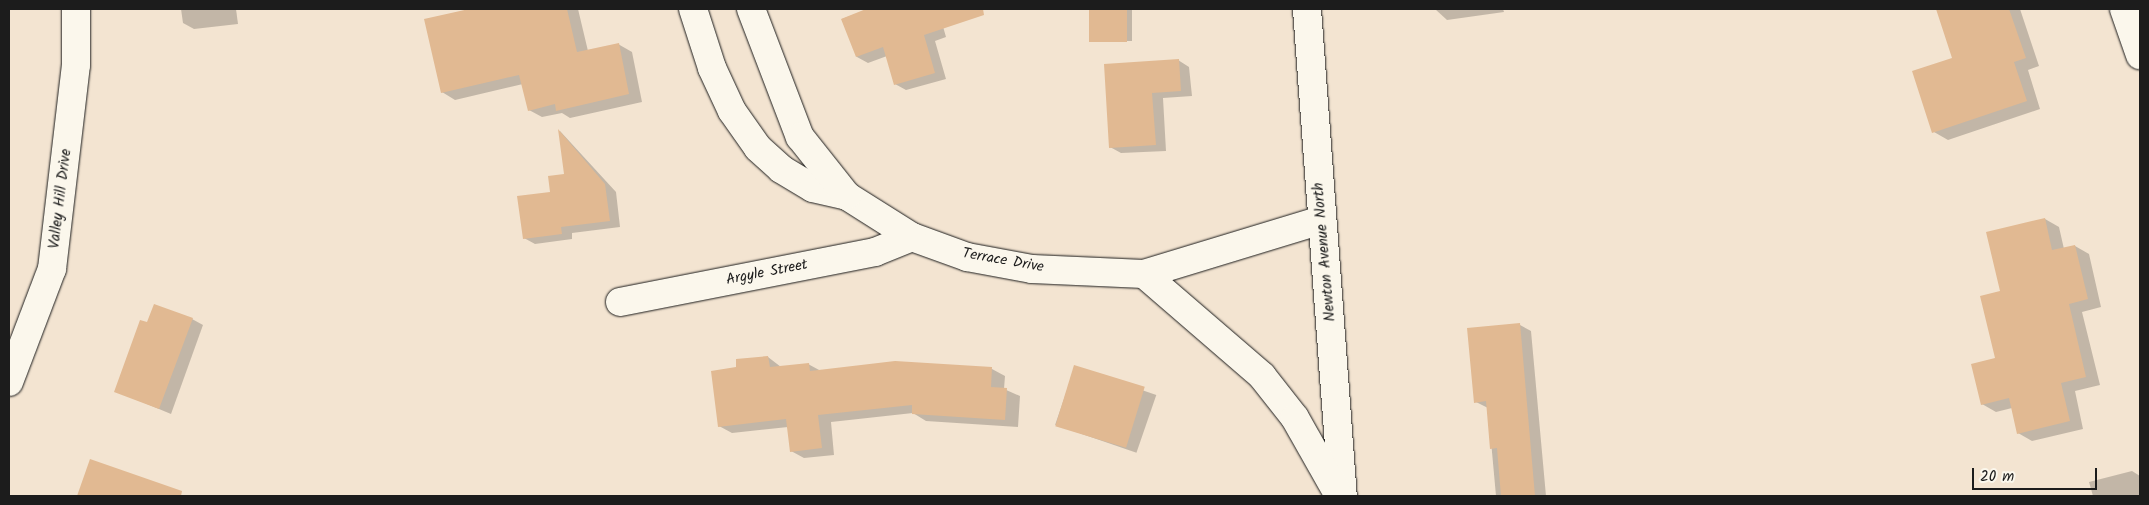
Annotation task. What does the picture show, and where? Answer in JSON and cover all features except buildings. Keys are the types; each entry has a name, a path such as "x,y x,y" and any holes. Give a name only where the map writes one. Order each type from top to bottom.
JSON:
{"street":[{"name":"Valley Hill Drive","path":"9,382 52,269 76,65 76,9"},
{"name":"Terrace Drive","path":"693,9 712,68 732,111 758,148 781,169 813,188 847,196 912,237 967,257 1032,269 1144,274 1322,220"},
{"name":"Terrace Drive","path":"751,9 800,137 847,196"},
{"name":"Newton Avenue North","path":"1307,9 1343,496"},
{"path":"2124,9 2140,56"},
{"name":"Argyle Street","path":"620,302 875,252 912,237"},
{"path":"1144,274 1262,376 1295,418 1339,496"}]}
